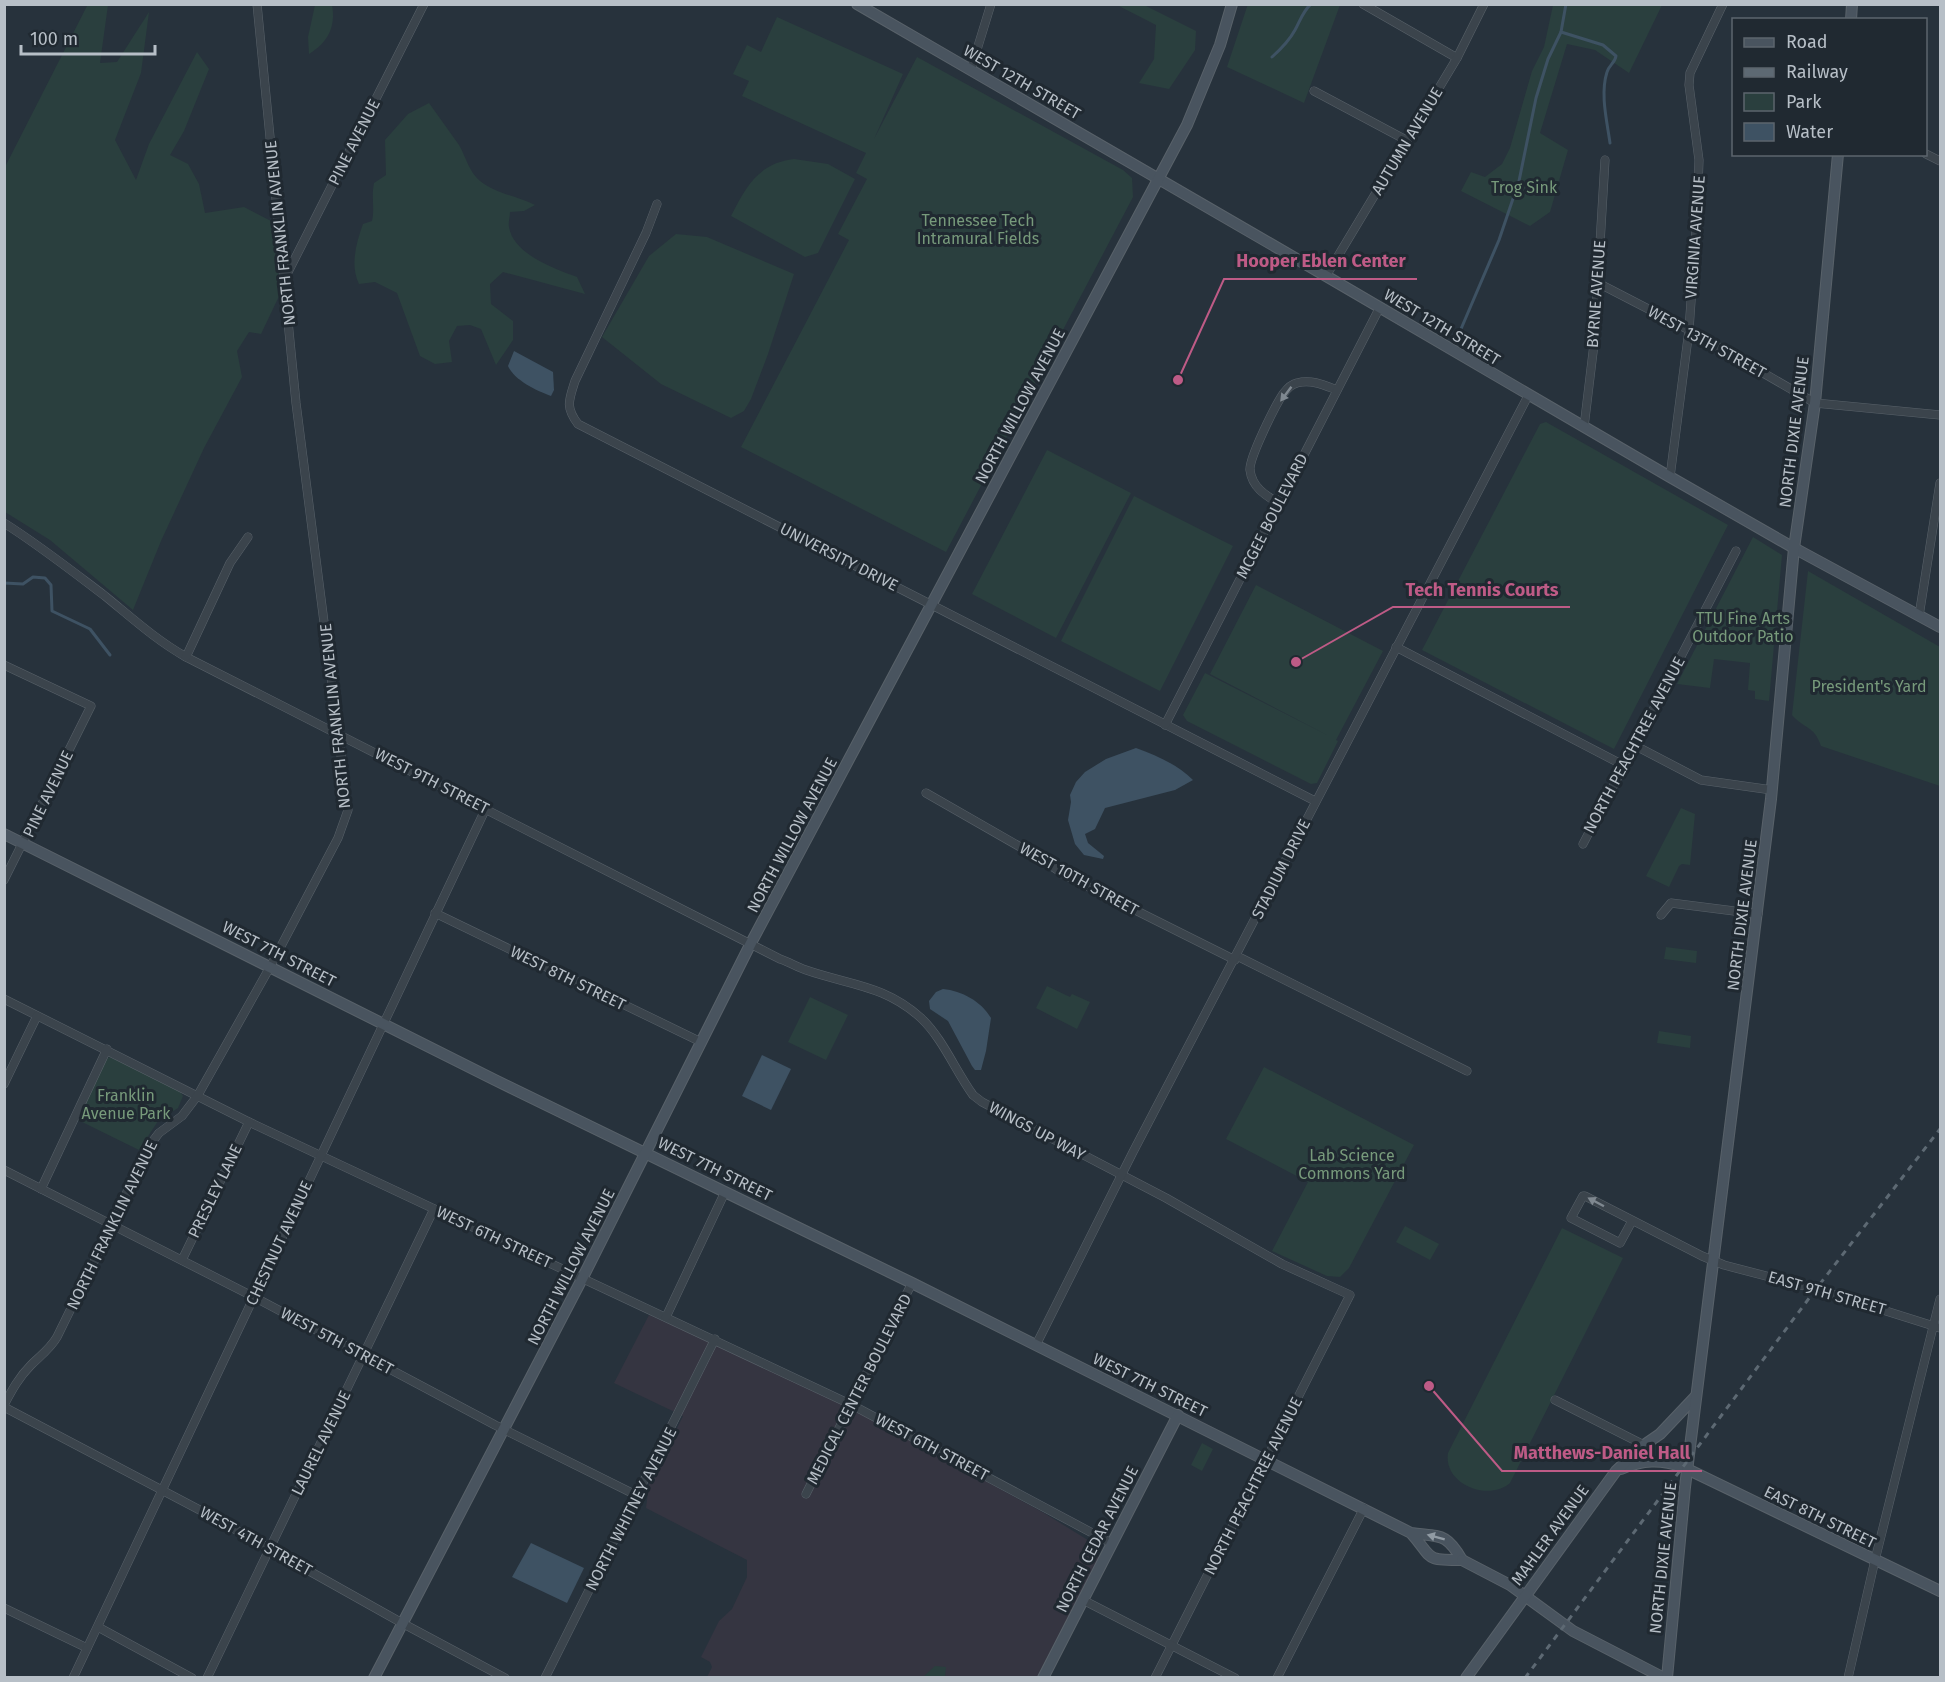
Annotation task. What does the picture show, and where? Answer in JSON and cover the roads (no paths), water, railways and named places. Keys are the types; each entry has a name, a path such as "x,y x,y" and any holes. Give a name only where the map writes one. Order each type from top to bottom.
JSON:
{"street":[{"name":"NORTH FRANKLIN AVENUE","path":"4,1406 14,1384 21,1375 51,1348 146,1150 159,1133 182,1116 198,1095 270,967 338,838 348,810 296,403 257,4"},
{"name":"PINE AVENUE","path":"285,279 424,4"},
{"name":"WEST 12TH STREET","path":"857,4 1157,180 1380,307 1528,396 1794,548 1941,627"},
{"path":"971,69 991,4"},
{"name":"NORTH WILLOW AVENUE","path":"374,1677 582,1279 751,944 1186,125 1220,45 1232,4"},
{"path":"1363,4 1456,58"},
{"name":"AUTUMN AVENUE","path":"1326,276 1456,58 1484,4"},
{"name":"VIRGINIA AVENUE","path":"1670,477 1689,330 1699,160 1689,85 1695,64 1723,4"},
{"path":"1314,91 1406,140"},
{"path":"1927,154 1941,161"},
{"name":"NORTH DIXIE AVENUE","path":"1665,1677 1712,1261 1758,914 1794,548 1815,403 1838,156"},
{"name":"BYRNE AVENUE","path":"1584,427 1594,344 1605,160"},
{"name":"UNIVERSITY DRIVE","path":"657,204 646,233 575,381 568,401 570,414 578,424 1315,801"},
{"name":"WEST 13TH STREET","path":"1598,283 1689,330 1815,403"},
{"name":"MCGEE BOULEVARD","path":"1165,725 1380,307"},
{"path":"1278,503 1255,485 1250,470 1252,458 1284,393 1294,383 1308,381 1337,390"},
{"name":"STADIUM DRIVE","path":"1036,1345 1122,1175 1238,959 1315,801 1528,396"},
{"path":"1815,403 1941,415"},
{"path":"1919,616 1941,483"},
{"name":"WEST 9TH STREET","path":"4,523 35,543 148,633 186,657 751,944"},
{"path":"186,657 230,563 248,537"},
{"name":"NORTH PEACHTREE AVENUE","path":"1582,844 1736,551"},
{"path":"1396,646 1623,765"},
{"name":"PINE AVENUE","path":"4,665 91,706 4,880"},
{"path":"1634,745 1701,780 1772,790"},
{"name":"WEST 10TH STREET","path":"926,793 1065,875 1467,1071"},
{"name":"CHESTNUT AVENUE","path":"73,1677 486,808"},
{"name":"WEST 7TH STREET","path":"4,834 495,1080 647,1152 1267,1459 1411,1533 1437,1535 1445,1539 1462,1560 1510,1586 1573,1631 1665,1677"},
{"path":"1661,915 1671,903 1758,914"},
{"name":"WEST 8TH STREET","path":"435,913 701,1042"},
{"name":"WINGS UP WAY","path":"751,944 805,970 855,982 900,1002 936,1035 973,1095 1273,1259 1350,1295"},
{"name":"WEST 6TH STREET","path":"4,999 249,1122 852,1405 1111,1543"},
{"path":"4,1084 37,1016"},
{"path":"41,1189 107,1049"},
{"name":"PRESLEY LANE","path":"182,1260 249,1122"},
{"name":"WEST 5TH STREET","path":"4,1170 254,1297 503,1429 638,1496"},
{"path":"666,1317 725,1192"},
{"name":"EAST 9TH STREET","path":"1632,1221 1620,1243 1571,1218 1583,1196 1712,1261 1937,1327"},
{"name":"LAUREL AVENUE","path":"207,1677 434,1209"},
{"name":"MEDICAL CENTER BOULEVARD","path":"806,1494 912,1283"},
{"name":"NORTH PEACHTREE AVENUE","path":"1155,1677 1350,1295"},
{"path":"1848,1677 1875,1560 1937,1327 1941,1299"},
{"name":"NORTH WHITNEY AVENUE","path":"545,1677 715,1339"},
{"name":"MAHLER AVENUE","path":"1466,1677 1616,1471 1677,1419 1696,1396"},
{"path":"1555,1400 1644,1445"},
{"name":"WEST 4TH STREET","path":"4,1406 505,1677"},
{"name":"NORTH CEDAR AVENUE","path":"1043,1677 1178,1415"},
{"path":"1616,1471 1639,1462 1682,1457 1691,1440"},
{"path":"1651,1460 1667,1462 1688,1470"},
{"name":"EAST 8TH STREET","path":"1688,1470 1941,1591"},
{"path":"1277,1677 1364,1508"},
{"name":"WEST 7TH STREET","path":"1411,1533 1428,1556 1444,1561 1462,1560"},
{"path":"1083,1600 1235,1677"},
{"path":"4,1608 87,1648"},
{"path":"98,1628 192,1677"}],"water":[{"path":"514,351 553,372 554,390 551,396 515,376 508,366"},
{"path":"1136,748 1159,757 1193,780 1175,790 1105,808 1095,829 1085,834 1088,843 1104,856 1103,859 1084,855 1075,844 1068,820 1070,795 1076,782 1085,772 1106,759"},
{"path":"943,989 970,998 991,1018 981,1070 975,1070 972,1066 948,1021 930,1009 929,1001 936,992"},
{"path":"762,1055 791,1069 771,1110 742,1096"},
{"path":"531,1543 584,1568 567,1603 512,1577"}],"waterway":[{"path":"1272,57 1290,38 1311,4"},
{"path":"1566,4 1561,32 1603,45 1616,56 1607,72 1604,89 1610,143"},
{"path":"1458,336 1499,240 1519,181 1536,98 1548,59 1561,32"},
{"path":"4,583 23,584 33,577 45,578 51,585 52,611 90,629 110,655"}],"railway":[{"path":"1525,1678 1816,1289 1940,1129"}],"place":[{"name":"Hooper Eblen Center","path":"1178,380"},
{"name":"Tech Tennis Courts","path":"1296,662"},
{"name":"Matthews-Daniel Hall","path":"1429,1386"}],"park label":[{"name":"Trog Sink","path":"1524,187"},
{"name":"Tennessee Tech Intramural Fields","path":"978,229"},
{"name":"TTU Fine Arts Outdoor Patio","path":"1743,627"},
{"name":"President's Yard","path":"1869,686"},
{"name":"Franklin Avenue Park","path":"126,1104"},
{"name":"Lab Science Commons Yard","path":"1352,1164"}]}
